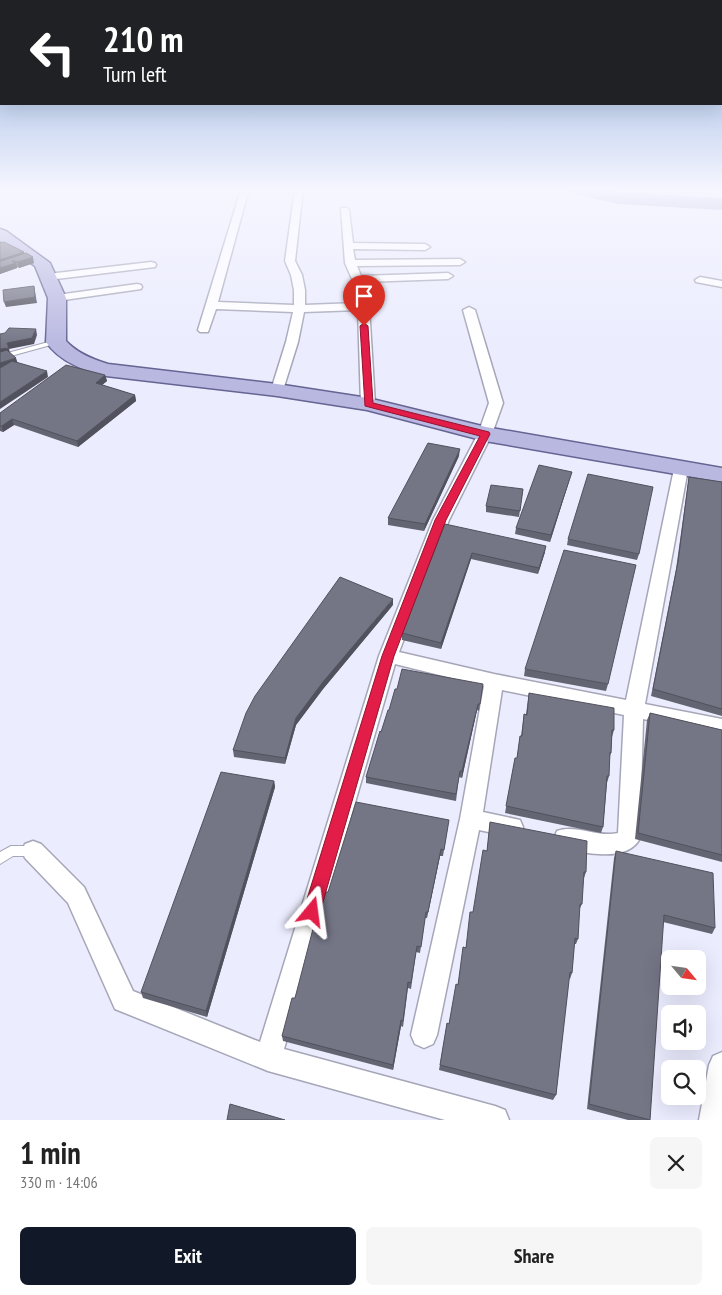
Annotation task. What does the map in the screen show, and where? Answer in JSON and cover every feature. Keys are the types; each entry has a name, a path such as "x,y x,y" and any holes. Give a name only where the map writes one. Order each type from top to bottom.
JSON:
{"main road":[{"path":"11,241 42,263 57,298 56,342 64,353 87,364 106,370 277,390 368,404 485,434 722,475"}],"street":[{"path":"204,330 230,241"},
{"path":"277,390 300,309 297,271 290,260 292,241"},
{"path":"348,241 350,263 357,279 363,306 368,404"},
{"path":"349,246 425,247"},
{"path":"350,263 460,262"},
{"path":"48,277 152,265"},
{"path":"357,279 448,276"},
{"path":"700,280 722,284"},
{"path":"57,298 137,288"},
{"path":"212,305 300,309 363,306"},
{"path":"268,1058 388,656 441,520 485,434 496,403 469,310"},
{"path":"549,835 598,845 620,844 629,838 634,709 681,469"},
{"path":"388,656 494,681 722,727"},
{"path":"424,1035 471,819 494,681"},
{"path":"471,819 529,831"},
{"path":"33,851 76,895 124,1000 268,1058 495,1120"},
{"path":"713,1120 722,1065"}],"lane":[{"path":"0,357 56,342"},
{"path":"0,859 11,851 33,851"}],"building":[{"path":"4,242 24,252 0,260 0,243"},
{"path":"26,253 33,257 18,262 12,261 16,263 0,268 0,261"},
{"path":"34,286 35,297 4,302 3,290"},
{"path":"9,328 36,329 32,338 7,343 9,348 0,349 0,334 5,333"},
{"path":"7,350 16,358 0,363 0,352"},
{"path":"12,361 47,371 0,402 0,368"},
{"path":"66,365 105,375 96,383 135,395 77,441 12,419 0,426 0,413"},
{"path":"428,443 460,449 425,524 388,518"},
{"path":"539,465 572,472 551,535 516,528"},
{"path":"588,474 653,487 639,554 568,539"},
{"path":"689,477 722,482 722,709 653,689 678,562"},
{"path":"491,485 523,489 520,511 486,506"},
{"path":"445,524 546,546 539,568 472,553 441,643 402,633"},
{"path":"564,550 636,565 608,684 525,669"},
{"path":"340,577 393,599 323,682 296,718 285,758 233,750 246,713 255,696"},
{"path":"402,669 483,684 480,704 478,704 462,771 460,771 456,794 366,777 380,731 395,689 397,689"},
{"path":"529,693 614,708 614,730 612,730 603,827 506,806 520,736 522,736 524,714 527,715"},
{"path":"650,713 722,730 722,855 638,833"},
{"path":"221,772 274,781 206,1011 141,992"},
{"path":"356,802 449,820 444,850 441,849 428,912 426,912 421,947 417,946 411,983 408,982 403,1021 401,1020 393,1065 282,1036 292,998 295,998 314,925 316,925 326,892 328,892"},
{"path":"490,822 587,841 586,872 584,872 582,904 580,904 578,939 575,938 572,973 570,972 556,1095 440,1065 447,1023 449,1024 456,984 458,985 463,947 466,948 470,912 473,912 483,850 487,851"},
{"path":"616,851 713,873 715,928 664,915 650,1120 589,1104"},
{"path":"230,1104 285,1120 227,1120"}],"route":[{"path":"312,912 388,656 441,520 485,434 368,404 364,326"}]}
